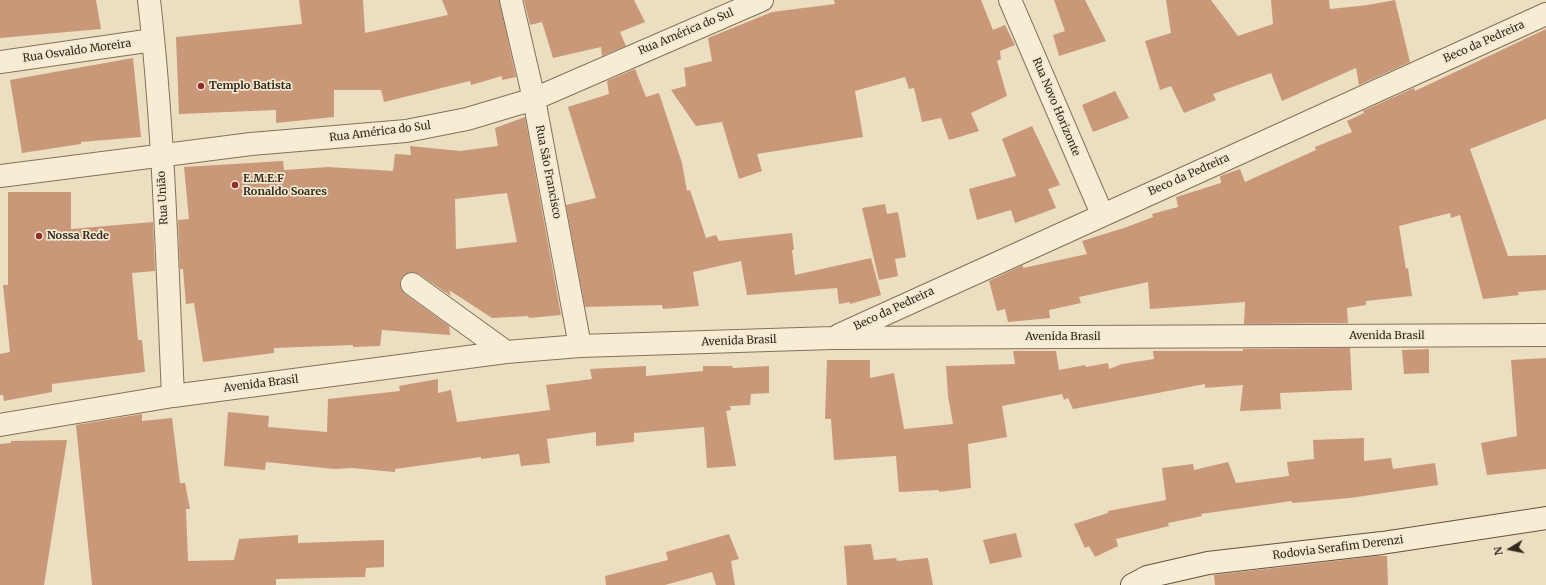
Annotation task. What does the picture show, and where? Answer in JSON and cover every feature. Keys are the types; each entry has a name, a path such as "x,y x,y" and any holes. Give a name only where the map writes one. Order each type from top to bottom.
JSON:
{"street":[{"name":"Rua União","path":"149,0 161,155 174,396"},
{"name":"Rua São Francisco","path":"511,0 534,98 580,346"},
{"name":"Rua América do Sul","path":"0,176 252,144 406,131 467,119 534,98 762,0"},
{"name":"Rua Novo Horizonte","path":"1010,0 1102,214"},
{"name":"Beco da Pedreira","path":"832,338 1102,214 1546,14"},
{"name":"Rua Osvaldo Moreira","path":"0,62 153,40"},
{"path":"412,284 515,351"},
{"name":"Avenida Brasil","path":"0,425 116,404 174,396 515,351 580,346 832,338 1546,335"},
{"name":"Rodovia Serafim Derenzi","path":"1132,585 1147,577 1208,563 1382,543 1546,518"}],"building":[{"path":"0,0 96,0 101,29 0,38"},
{"path":"299,0 363,0 365,33 448,15 442,0 499,0 516,77 502,80 502,76 471,85 470,81 384,102 381,90 334,90 334,117 276,123 276,110 179,114 176,37 302,24"},
{"path":"524,0 634,0 645,22 620,32 626,46 602,56 601,47 553,58 542,22 530,25"},
{"path":"834,0 981,0 993,30 1005,25 1015,45 1000,51 1001,59 997,61 1007,96 971,113 979,131 949,140 941,118 922,122 914,88 909,89 905,77 855,91 863,137 757,154 762,171 739,179 722,122 696,126 671,90 686,86 684,68 712,61 708,38 772,12 835,4"},
{"path":"1054,0 1085,0 1106,41 1059,56 1053,35 1065,31"},
{"path":"1166,0 1211,0 1238,36 1273,24 1271,0 1329,0 1330,9 1368,5 1395,0 1410,62 1359,85 1356,68 1282,101 1271,73 1213,94 1216,100 1184,113 1171,86 1160,90 1145,41 1171,33"},
{"path":"1546,29 1546,119 1470,149 1508,256 1546,255 1546,290 1518,292 1519,295 1483,299 1460,215 1451,218 1450,213 1399,226 1412,296 1366,301 1366,305 1347,308 1348,323 1244,324 1245,302 1150,309 1148,282 1079,297 1081,303 1049,310 1050,318 1008,322 1005,309 997,311 989,281 1023,265 1023,268 1087,254 1082,241 1153,217 1152,214 1178,207 1176,197 1221,183 1220,176 1240,169 1245,182 1316,150 1315,147 1352,132 1347,121 1364,113 1363,111 1414,88 1415,91"},
{"path":"133,58 141,137 81,142 81,144 22,153 10,80"},
{"path":"635,69 646,97 659,93 682,163 687,191 690,190 706,238 716,235 719,241 792,233 794,250 792,250 795,275 871,258 881,295 850,304 850,302 839,304 837,288 747,295 741,261 693,272 699,306 663,309 662,305 585,307 566,205 596,198 568,107 609,94 607,81"},
{"path":"1115,91 1129,118 1093,132 1082,105"},
{"path":"525,117 561,315 529,318 528,316 492,318 449,290 451,296 419,274 413,272 407,273 402,277 400,283 401,289 405,294 449,326 450,335 382,330 380,346 353,347 353,345 274,348 274,353 203,362 194,303 186,304 183,269 180,269 178,220 189,219 184,167 283,161 284,170 328,167 393,171 395,154 411,155 410,146 460,151 498,146 495,128","holes":["507,193 517,242 456,249 455,199"]},
{"path":"1032,126 1060,185 1048,189 1056,208 1015,223 1011,210 977,220 969,189 1016,176 1002,139"},
{"path":"8,192 71,192 71,229 153,222 155,271 132,273 138,340 142,340 145,372 52,384 52,392 4,401 3,395 0,395 0,354 10,352 3,285 8,285"},
{"path":"885,204 887,214 898,212 906,257 895,259 898,276 879,280 862,208"},
{"path":"1350,348 1352,390 1280,393 1281,409 1240,411 1243,385 1205,388 1205,384 1073,409 1068,398 1064,400 1062,394 1002,406 1007,437 968,444 971,488 939,492 939,490 899,492 896,456 834,460 831,419 825,419 827,360 870,360 870,378 894,373 904,429 953,424 948,396 946,366 1015,364 1013,351 1056,351 1059,370 1085,365 1086,367 1108,363 1109,369 1122,364 1154,359 1153,351 1243,351 1243,349"},
{"path":"1429,349 1429,373 1404,374 1402,350"},
{"path":"1546,358 1546,469 1487,475 1481,443 1517,436 1511,360"},
{"path":"646,366 646,376 703,371 703,366 732,366 733,368 769,366 769,393 751,394 750,405 730,406 731,410 726,411 736,466 707,468 704,427 634,433 634,442 596,446 596,432 547,439 550,463 521,466 519,454 481,459 481,457 395,469 395,472 352,468 334,469 266,462 265,470 224,466 228,412 269,416 268,427 327,432 328,399 400,391 399,386 438,379 438,393 451,390 457,422 550,410 546,385 592,379 590,369"},
{"path":"142,414 142,421 172,418 180,483 185,483 190,509 186,509 188,561 234,560 239,539 298,535 298,543 384,540 384,567 366,568 365,577 276,579 276,585 92,585 76,425"},
{"path":"1364,438 1364,461 1391,458 1393,469 1435,463 1438,485 1350,498 1292,503 1292,501 1201,514 1202,516 1168,523 1169,526 1116,539 1118,546 1095,557 1089,546 1085,548 1074,524 1108,513 1108,511 1166,500 1162,468 1193,464 1194,470 1228,462 1236,483 1289,476 1287,462 1314,459 1313,440"},
{"path":"67,440 44,585 0,585 0,444 11,443 11,441"},
{"path":"1016,533 1022,557 990,564 983,540"},
{"path":"729,534 739,559 731,561 735,585 716,585 712,572 665,585 606,585 605,576 668,560 666,552"},
{"path":"871,544 874,560 896,558 897,561 928,558 933,585 847,585 844,546"},
{"path":"1387,556 1388,585 1215,585 1214,575"}],"place":[{"name":"Templo Batista","path":"201,86"},
{"name":"E.M.E.F Ronaldo Soares","path":"235,185"},
{"name":"Nossa Rede","path":"39,236"}]}
